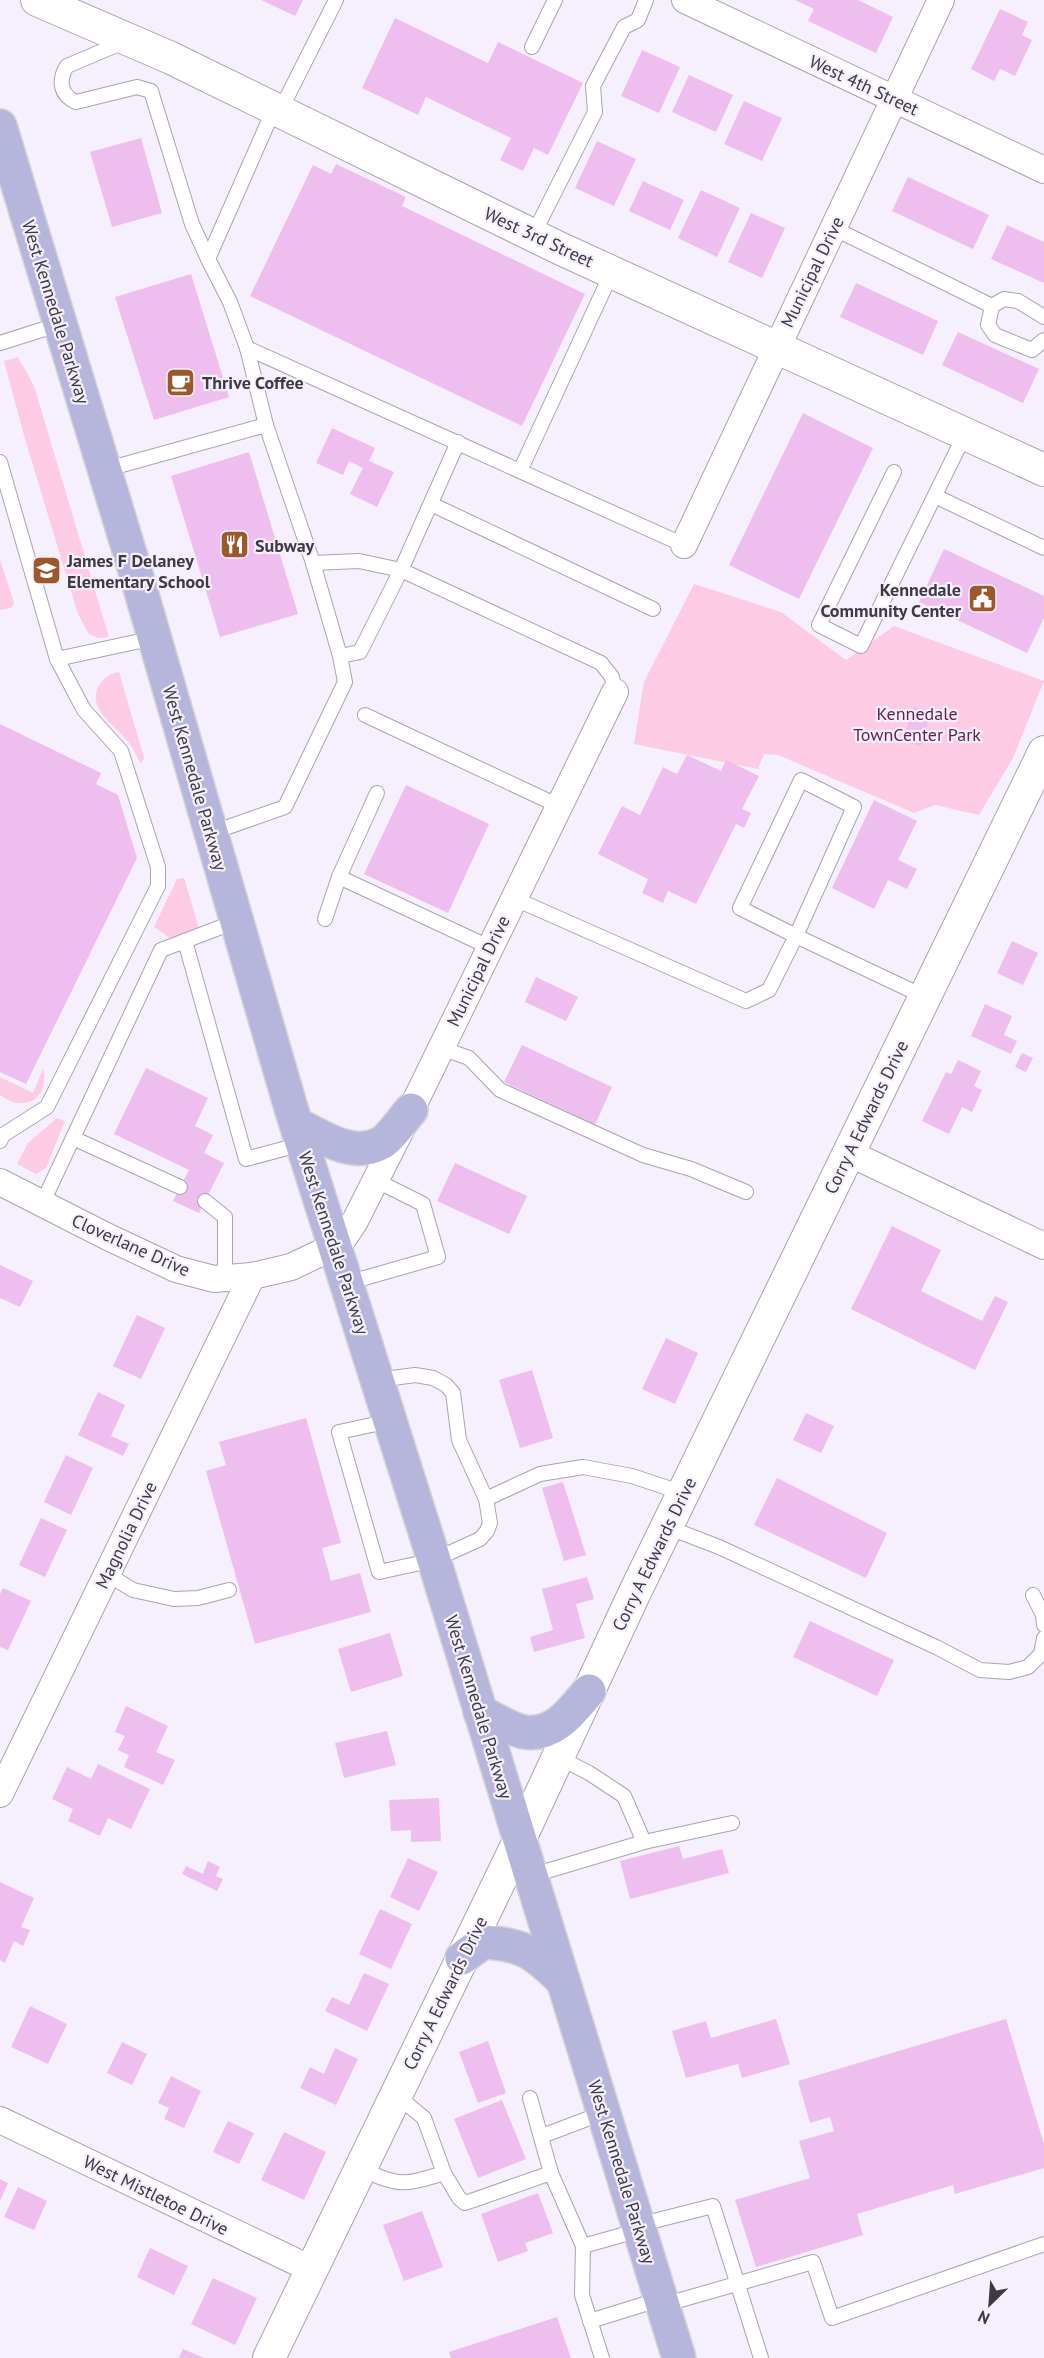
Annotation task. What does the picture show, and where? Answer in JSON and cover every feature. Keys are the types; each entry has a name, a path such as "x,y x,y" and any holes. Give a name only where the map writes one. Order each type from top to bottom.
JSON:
{"main road":[{"name":"West Kennedale Parkway","path":"0,126 154,638 299,1134 434,1560 679,2358"},
{"path":"299,1134 359,1149 381,1144 411,1110"},
{"path":"480,1712 523,1732 545,1731 566,1718 589,1691"},
{"path":"462,1958 483,1942 509,1943 540,1958 563,1981"}],"street":[{"name":"West 3rd Street","path":"37,0 76,8 129,40 533,235 1044,470"},
{"name":"West 4th Street","path":"685,0 1044,170"},
{"name":"Municipal Drive","path":"684,545 941,0"},
{"name":"Municipal Drive","path":"335,1246 343,1239 355,1221 615,692"},
{"name":"Corry A Edwards Drive","path":"269,2358 519,1841 683,1493 1044,752"},
{"path":"849,1153 1044,1246"},
{"name":"Cloverlane Drive","path":"0,1182 176,1269 214,1279 252,1276 291,1267 335,1246"},
{"name":"Magnolia Drive","path":"0,1794 252,1276"},
{"name":"West Mistletoe Drive","path":"0,2121 312,2269"}],"lane":[{"path":"208,259 277,110 336,0"},
{"path":"532,47 555,0"},
{"path":"533,235 595,111 593,86 624,27 638,20 646,0"},
{"path":"129,40 67,66 62,74 61,87 68,98 76,102 137,87 151,91 192,224 230,302 247,348 267,425 313,562 340,656 345,682 285,807 211,833"},
{"path":"833,228 992,306"},
{"path":"520,471 612,272"},
{"path":"1044,317 1018,301 1004,299 992,306 988,325 995,336 1032,350 1044,340"},
{"path":"0,344 60,324"},
{"path":"247,348 684,545"},
{"path":"104,470 267,425"},
{"path":"894,472 819,625 861,646 965,434"},
{"path":"340,656 360,652 401,570 458,442"},
{"path":"0,462 57,658 84,710 121,751 158,867 158,886 47,1107 1,1135"},
{"path":"935,496 1044,548"},
{"path":"431,504 653,609"},
{"path":"313,562 359,561 401,570 601,663 612,677 615,692"},
{"path":"57,658 154,638"},
{"path":"365,715 558,806"},
{"path":"513,898 746,1001 769,990 796,936 854,807 801,780 740,908 796,936 924,997"},
{"path":"325,919 339,877 377,793"},
{"path":"339,877 489,947"},
{"path":"42,1204 161,950 237,921"},
{"path":"185,941 246,1159 299,1134"},
{"path":"441,1048 469,1058 501,1090 643,1155 691,1169 746,1192"},
{"path":"73,1138 180,1187"},
{"path":"347,1283 438,1257 423,1204 375,1180"},
{"path":"205,1201 225,1217 225,1278"},
{"path":"378,1380 415,1375 433,1378 446,1385 453,1393 459,1440 486,1499 490,1523 480,1539 434,1560 379,1572 339,1432 390,1421"},
{"path":"486,1499 540,1474 584,1467 632,1476 683,1493"},
{"path":"667,1527 730,1552 936,1647 980,1670 1009,1672 1028,1667 1041,1653 1044,1638"},
{"path":"107,1574 133,1590 174,1599 198,1598 229,1590"},
{"path":"1033,1595 1043,1615 1044,1625"},
{"path":"558,1757 590,1773 624,1796 644,1842"},
{"path":"530,1876 644,1842 732,1823"},
{"path":"396,2095 424,2118 444,2172 459,2198 465,2203 551,2173"},
{"path":"530,2098 551,2173 583,2246 582,2295 602,2358"},
{"path":"542,2136 603,2113"},
{"path":"360,2169 391,2182 410,2184 444,2172"},
{"path":"583,2246 713,2206 761,2358"},
{"path":"590,2321 738,2285 813,2262 832,2318 1044,2244"}],"green space":[{"path":"18,357 34,386 109,637 98,638 89,634 78,614 4,361"},
{"path":"0,559 14,603 11,608 0,610"},
{"name":"Kennedale TownCenter Park","path":"694,584 781,612 846,660 894,626 1044,681 1013,758 979,815 935,805 914,813 778,755 764,754 758,769 634,744 644,682"},
{"path":"119,672 144,758 141,764 129,743 101,712 96,701 97,689 103,680"},
{"path":"184,878 199,928 170,938 154,927 177,879"},
{"path":"43,1069 43,1088 37,1098 26,1103 16,1103 0,1095 0,1077 33,1093"},
{"path":"57,1118 65,1121 46,1168 36,1174 17,1164 28,1143"}],"building":[{"path":"261,0 303,0 295,16"},
{"path":"795,0 858,0 893,17 876,53 808,21 814,9"},
{"path":"1000,9 1028,22 1022,35 1032,40 1015,76 1000,69 994,81 971,69"},
{"path":"395,18 488,63 498,42 583,83 548,155 534,148 523,171 500,160 511,138 426,97 418,115 362,88"},
{"path":"642,50 680,67 659,113 621,96"},
{"path":"689,75 733,95 716,132 672,112"},
{"path":"744,101 782,118 762,161 724,144"},
{"path":"141,138 162,213 112,227 90,152"},
{"path":"597,141 636,159 614,206 575,188"},
{"path":"336,164 406,197 402,206 585,294 522,426 250,296 313,165 331,174"},
{"path":"908,177 989,215 973,249 892,211"},
{"path":"643,181 684,200 670,230 629,211"},
{"path":"701,190 740,208 717,257 678,238"},
{"path":"751,213 785,228 762,278 728,262"},
{"path":"1007,225 1044,242 1044,283 991,259"},
{"path":"191,274 229,397 154,420 115,297"},
{"path":"856,283 938,321 923,355 840,317"},
{"path":"958,332 1039,369 1023,403 942,365"},
{"path":"803,413 873,448 799,599 729,565"},
{"path":"332,428 375,448 369,461 394,472 377,507 350,494 363,468 349,461 343,475 316,463"},
{"name":"Subway","path":"249,452 298,614 220,637 171,476"},
{"name":"Kennedale Community Center","path":"944,549 1044,596 1044,618 1027,653 919,602"},
{"path":"913,707 931,712 921,746 903,741"},
{"path":"0,724 101,773 96,784 118,795 137,858 26,1084 0,1072"},
{"path":"687,755 721,771 726,760 759,776 742,809 751,813 744,828 736,824 696,904 668,891 663,903 642,893 648,879 598,854 622,806 640,815 663,767 677,774"},
{"path":"406,785 489,824 448,913 364,874"},
{"path":"874,800 917,821 898,860 917,869 907,889 888,880 874,909 832,888"},
{"path":"1012,941 1038,953 1023,985 997,973"},
{"path":"536,977 578,997 566,1021 525,1002"},
{"path":"985,1004 1012,1016 1004,1035 1017,1041 1011,1054 971,1036"},
{"path":"522,1045 612,1087 595,1125 504,1082"},
{"path":"1022,1053 1033,1058 1026,1072 1015,1067"},
{"path":"958,1060 981,1071 974,1086 982,1090 972,1112 962,1107 949,1134 922,1121 946,1072 951,1074"},
{"path":"146,1068 208,1098 195,1126 213,1135 204,1153 224,1163 199,1213 173,1201 189,1170 114,1134"},
{"path":"455,1163 527,1196 509,1234 437,1201"},
{"path":"892,1226 941,1250 921,1291 982,1321 995,1296 1008,1302 975,1370 851,1309"},
{"path":"0,1265 33,1281 20,1307 0,1298"},
{"path":"137,1315 165,1328 141,1379 113,1366"},
{"path":"666,1338 698,1353 675,1404 642,1389"},
{"path":"532,1370 553,1438 520,1448 499,1380"},
{"path":"98,1392 125,1405 111,1436 129,1444 123,1456 78,1435"},
{"path":"806,1413 834,1426 821,1453 793,1440"},
{"path":"306,1418 341,1543 322,1548 331,1581 360,1573 371,1612 255,1644 206,1471 226,1465 219,1442"},
{"path":"66,1455 93,1468 71,1515 44,1502"},
{"path":"777,1478 887,1533 866,1578 754,1525"},
{"path":"563,1482 586,1555 564,1561 542,1488"},
{"path":"41,1518 67,1530 45,1577 19,1565"},
{"path":"587,1577 594,1599 576,1604 585,1638 534,1652 530,1637 553,1630 542,1589"},
{"path":"3,1588 31,1601 8,1650 0,1647 0,1594"},
{"path":"810,1621 894,1660 877,1696 793,1657"},
{"path":"390,1633 403,1676 351,1692 338,1649"},
{"path":"126,1706 168,1726 156,1752 175,1760 163,1785 124,1767 129,1755 118,1750 125,1736 115,1732"},
{"path":"387,1731 396,1765 344,1778 335,1743"},
{"path":"98,1764 150,1789 131,1829 108,1818 100,1836 68,1821 73,1809 52,1799 67,1767 91,1779"},
{"path":"439,1798 441,1841 411,1842 411,1830 391,1831 389,1800"},
{"path":"679,1846 683,1859 722,1849 729,1873 630,1899 620,1861"},
{"path":"408,1858 438,1872 419,1911 390,1897"},
{"path":"208,1861 220,1867 216,1876 223,1879 217,1891 182,1874 186,1866 203,1874"},
{"path":"0,1882 34,1898 21,1927 30,1930 23,1946 14,1941 5,1963 0,1960"},
{"path":"380,1909 412,1924 391,1969 359,1954"},
{"path":"364,1973 389,1984 367,2031 325,2011 332,1997 349,2005"},
{"path":"30,2006 67,2024 48,2064 11,2047"},
{"path":"776,2019 790,2064 742,2078 738,2064 686,2078 672,2031 706,2021 711,2038"},
{"path":"1006,2019 1044,2144 1044,2168 955,2194 953,2185 857,2214 863,2235 756,2267 735,2200 810,2178 799,2141 834,2131 830,2117 810,2123 798,2081"},
{"path":"488,2041 506,2093 478,2103 459,2052"},
{"path":"122,2042 147,2054 132,2085 107,2073"},
{"path":"335,2048 358,2059 336,2105 300,2088 310,2067 324,2074"},
{"path":"171,2076 201,2091 184,2128 164,2119 169,2108 158,2103"},
{"path":"502,2100 526,2159 478,2178 454,2119"},
{"path":"228,2121 254,2133 239,2164 213,2152"},
{"path":"284,2132 326,2152 304,2200 261,2180"},
{"path":"0,2179 8,2183 0,2201"},
{"path":"18,2187 47,2201 34,2230 4,2217"},
{"path":"538,2193 553,2233 525,2243 528,2251 498,2262 481,2214"},
{"path":"422,2211 443,2267 404,2281 383,2225"},
{"path":"150,2248 188,2266 174,2295 137,2277"},
{"path":"213,2278 257,2298 235,2345 191,2324"},
{"path":"557,2317 571,2358 451,2358 449,2352"},
{"path":"183,2349 204,2358 179,2358"}],"place":[{"name":"Thrive Coffee","path":"181,382"},
{"name":"Subway","path":"234,545"},
{"name":"James F Delaney Elementary School","path":"46,570"},
{"name":"Kennedale Community Center","path":"982,599"}]}
